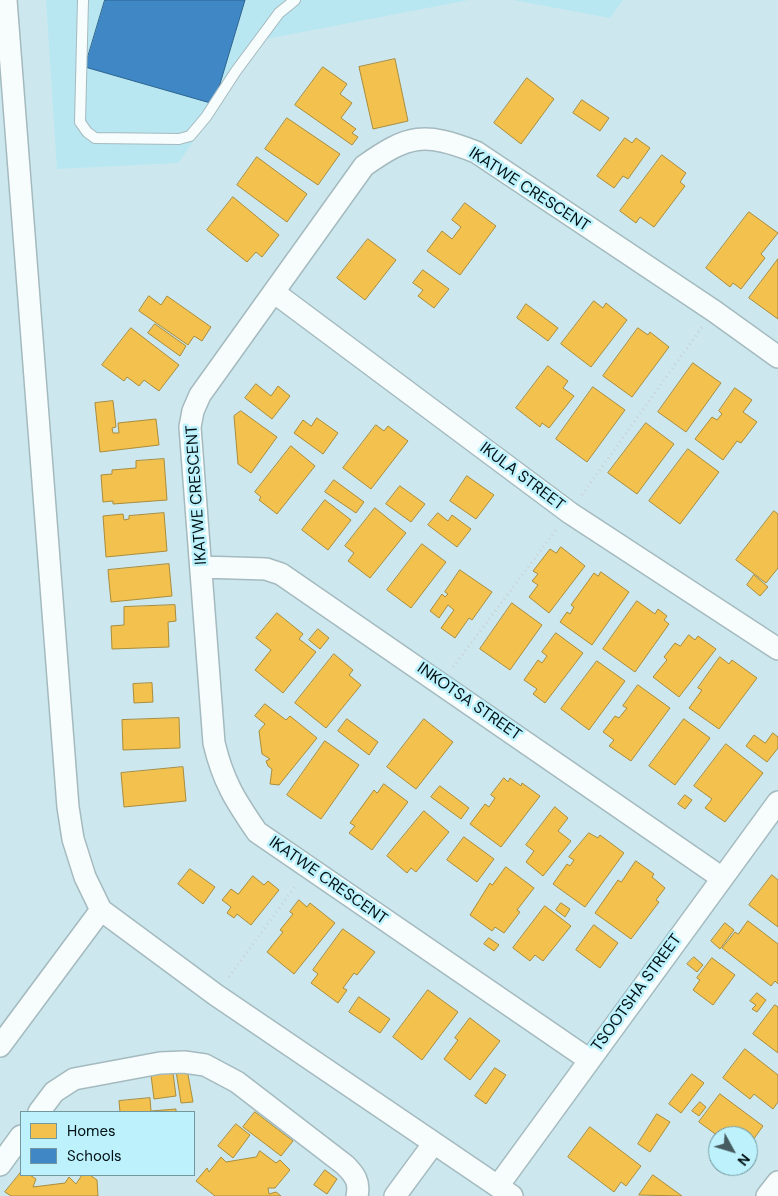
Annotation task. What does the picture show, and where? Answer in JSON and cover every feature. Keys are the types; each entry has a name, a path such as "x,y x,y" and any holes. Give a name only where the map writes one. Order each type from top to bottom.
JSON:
{"street":[{"path":"6,0 68,807 73,839 85,877 101,910 216,995 505,1191"},
{"name":"IKATWE CRESCENT","path":"588,1059 257,832 235,800 221,772 214,743 190,427 193,411 200,395 275,293 364,166 388,149 416,139 444,140 476,152 714,311 778,357"},
{"name":"IKULA STREET","path":"275,293 570,512 778,649"},
{"name":"INKOTSA STREET","path":"202,566 266,569 281,574 722,878"},
{"name":"TSOOTSHA STREET","path":"505,1191 588,1059 778,802"},
{"path":"0,1046 101,910"},
{"path":"40,1111 54,1092 74,1079 160,1063 184,1062 205,1065 237,1082 345,1165 354,1175 358,1184 357,1196"},
{"path":"0,1165 20,1137"},
{"path":"394,1196 434,1143"}],"lane":[{"path":"83,0 80,122 87,132 96,138 178,139 190,136 206,117 236,71 280,13 295,0"}],"path":[{"path":"216,995 309,868"}],"shaded area":[{"path":"46,0 469,0 266,39 178,163 57,169"},
{"path":"513,0 623,0 610,18"}],"building: Homes":[{"path":"395,59 408,121 373,129 359,67"},
{"path":"323,67 347,84 340,94 352,103 341,118 356,129 352,133 358,137 352,145 295,105"},
{"path":"527,78 554,99 521,144 494,123"},
{"path":"582,100 609,118 600,131 573,113"},
{"path":"287,118 340,154 318,185 265,149"},
{"path":"625,138 632,143 636,138 650,148 628,179 623,176 614,188 597,176"},
{"path":"662,155 686,173 680,182 685,186 654,227 640,217 636,223 620,211"},
{"path":"257,157 307,194 287,222 237,185"},
{"path":"233,197 279,235 262,257 256,252 247,262 207,230"},
{"path":"465,203 496,226 460,275 427,251 442,231 452,239 461,227 452,220"},
{"path":"749,212 778,233 761,254 765,258 741,289 733,283 730,287 706,268"},
{"path":"368,239 396,260 365,300 337,278"},
{"path":"778,259 778,319 749,298"},
{"path":"423,270 449,289 434,308 418,296 423,290 413,283"},
{"path":"149,296 161,305 167,296 211,327 202,341 194,336 188,345 139,311"},
{"path":"594,301 603,308 606,303 627,320 591,367 561,344"},
{"path":"526,304 558,328 548,341 517,318"},
{"path":"155,324 186,346 180,356 148,333"},
{"path":"131,328 179,365 159,391 144,380 139,386 127,377 124,381 102,365"},
{"path":"638,328 648,335 650,332 669,347 632,397 603,376"},
{"path":"693,363 721,383 686,432 658,412"},
{"path":"548,366 568,381 563,388 574,396 549,428 542,423 540,427 516,408"},
{"path":"256,384 271,396 278,386 290,396 272,419 245,398"},
{"path":"593,387 625,410 587,462 556,439"},
{"path":"735,388 752,400 743,412 757,422 741,443 737,441 723,460 695,439 712,417 717,420 722,414 719,411"},
{"path":"113,401 116,427 112,428 113,433 119,433 118,423 156,419 159,445 100,452 95,403"},
{"path":"241,411 277,437 251,473 238,464 234,416"},
{"path":"317,418 338,433 323,454 294,433 303,420 311,426"},
{"path":"646,423 674,444 637,494 608,473"},
{"path":"376,425 384,431 388,426 408,441 371,489 343,468"},
{"path":"291,446 315,466 277,514 259,500 261,497 255,492"},
{"path":"688,449 719,472 680,524 649,501"},
{"path":"164,459 167,500 113,504 113,501 103,502 101,475 112,474 112,470 136,468 136,461"},
{"path":"467,476 494,495 476,519 450,501"},
{"path":"334,480 364,502 356,513 325,492"},
{"path":"400,486 425,504 411,522 386,504"},
{"path":"325,500 351,520 328,550 302,530"},
{"path":"375,508 406,533 370,578 348,561 354,553 345,546"},
{"path":"774,511 778,514 778,568 766,583 736,560"},
{"path":"164,513 167,551 106,557 103,516 123,514 124,520 129,519 129,516"},
{"path":"438,513 448,521 452,515 471,529 457,547 428,525"},
{"path":"422,544 446,562 411,608 387,590"},
{"path":"561,547 585,566 549,613 529,597 538,585 532,581 538,574 533,571 550,549 556,553"},
{"path":"169,564 172,596 111,602 108,570"},
{"path":"460,570 492,592 472,620 469,618 455,638 441,628 454,610 448,605 439,618 430,611 442,594 445,597 448,594 445,592"},
{"path":"601,572 629,592 592,645 560,622 567,612 570,614 574,607 571,605 594,573 598,576"},
{"path":"754,575 768,587 760,596 747,585"},
{"path":"637,601 655,614 658,609 667,616 664,620 669,624 635,672 603,649"},
{"path":"512,603 542,625 510,670 480,649"},
{"path":"175,605 176,621 168,622 169,647 112,649 111,626 124,625 124,607"},
{"path":"277,613 303,634 299,639 316,652 283,693 255,670 271,650 256,638"},
{"path":"318,629 329,638 320,649 309,640"},
{"path":"556,633 583,653 545,703 533,694 537,689 524,680 538,660 542,663 547,656 542,652"},
{"path":"689,635 695,640 698,636 716,649 679,697 653,677 667,660 664,657 675,643 680,646"},
{"path":"334,654 353,670 349,675 361,685 326,728 295,703"},
{"path":"720,657 729,664 732,660 757,678 719,729 689,708 702,690 698,688"},
{"path":"597,661 625,681 589,730 561,709"},
{"path":"152,683 153,702 134,703 133,684"},
{"path":"638,685 670,708 631,761 609,746 614,740 603,732 615,716 619,718 627,708 623,706"},
{"path":"265,704 286,720 290,716 317,738 279,785 270,784 272,769 266,761 270,759 262,754 259,731 265,724 255,716"},
{"path":"179,718 180,748 123,750 122,720"},
{"path":"347,719 378,742 369,755 338,731"},
{"path":"424,719 453,742 416,789 387,767"},
{"path":"684,719 710,738 675,785 649,766"},
{"path":"773,733 778,737 778,748 767,762 746,746 754,735 765,743"},
{"path":"325,741 359,765 321,819 287,795"},
{"path":"726,744 763,773 725,822 705,808 712,799 694,786"},
{"path":"183,767 186,801 124,807 121,773"},
{"path":"504,778 508,782 510,778 521,786 522,783 540,796 501,847 470,824 485,804 489,807 495,798 491,795"},
{"path":"384,784 408,802 372,850 349,833 355,826 350,823 374,790 377,793"},
{"path":"440,786 469,808 461,819 431,797"},
{"path":"685,795 692,800 685,809 678,804"},
{"path":"555,807 568,818 558,831 571,841 543,876 526,862 534,851 526,845"},
{"path":"424,811 449,832 416,872 411,868 407,873 387,856"},
{"path":"589,833 598,838 600,835 624,853 585,907 553,884 567,864 570,866 574,860 569,857"},
{"path":"464,837 494,859 477,882 447,860"},
{"path":"636,861 654,874 652,877 665,888 656,900 659,902 631,939 595,913 618,880 621,882"},
{"path":"506,867 534,888 517,910 520,912 504,933 495,927 492,931 470,915 490,883 492,885"},
{"path":"190,869 215,887 203,904 178,884"},
{"path":"772,875 778,880 778,927 749,905"},
{"path":"253,876 264,885 268,881 279,890 251,925 237,914 234,918 227,913 231,907 222,900 231,889 238,894"},
{"path":"299,900 307,907 310,903 335,923 294,974 267,952 283,932 280,930 293,914 290,912"},
{"path":"561,903 570,909 565,917 556,910"},
{"path":"545,906 571,926 543,961 535,955 530,961 513,948"},
{"path":"748,921 778,944 778,984 775,981 771,986 722,948 735,932 738,934"},
{"path":"725,923 734,930 720,949 711,941"},
{"path":"594,925 618,943 600,968 576,950"},
{"path":"343,929 375,952 357,975 354,973 343,988 347,990 338,1003 311,983 318,974 313,970"},
{"path":"489,938 499,945 494,951 484,944"},
{"path":"694,957 703,965 697,972 687,964"},
{"path":"712,958 735,975 713,1005 693,990 700,980 697,978"},
{"path":"428,990 458,1012 422,1060 393,1037"},
{"path":"757,993 766,1000 757,1012 752,1009 756,1005 750,1001"},
{"path":"359,997 390,1019 380,1033 349,1012"},
{"path":"775,1005 778,1007 778,1053 753,1034"},
{"path":"470,1018 500,1041 470,1080 444,1059 458,1040 455,1038"},
{"path":"745,1049 778,1075 778,1102 773,1109 754,1094 750,1099 723,1078"},
{"path":"495,1068 506,1075 486,1104 475,1096"},
{"path":"187,1069 193,1102 181,1103 176,1071"},
{"path":"173,1073 176,1096 154,1099 151,1075"},
{"path":"692,1074 704,1083 681,1113 669,1104"},
{"path":"720,1094 763,1126 758,1133 758,1126 708,1126 708,1129 699,1122"},
{"path":"150,1098 151,1111 120,1111 119,1101"},
{"path":"700,1102 706,1107 699,1116 692,1111"},
{"path":"176,1109 176,1111 151,1111"},
{"path":"255,1112 293,1141 281,1156 243,1127"},
{"path":"657,1114 670,1122 650,1152 638,1144"},
{"path":"236,1124 250,1135 233,1158 218,1146"},
{"path":"590,1127 641,1166 626,1186 621,1182 614,1192 568,1157"},
{"path":"260,1151 276,1163 280,1160 290,1170 275,1188 268,1188 269,1194 276,1192 281,1196 215,1196 196,1181 207,1168 209,1172 221,1157 226,1162 256,1157"},
{"path":"325,1170 337,1179 327,1194 314,1185"},
{"path":"20,1173 20,1176 32,1176 36,1179 33,1187 65,1183 69,1177 76,1184 81,1176 91,1176 97,1180 98,1196 11,1196 5,1192"},
{"path":"653,1175 682,1196 639,1195"}],"building: Schools":[{"path":"105,0 245,0 214,104 85,67"}]}
